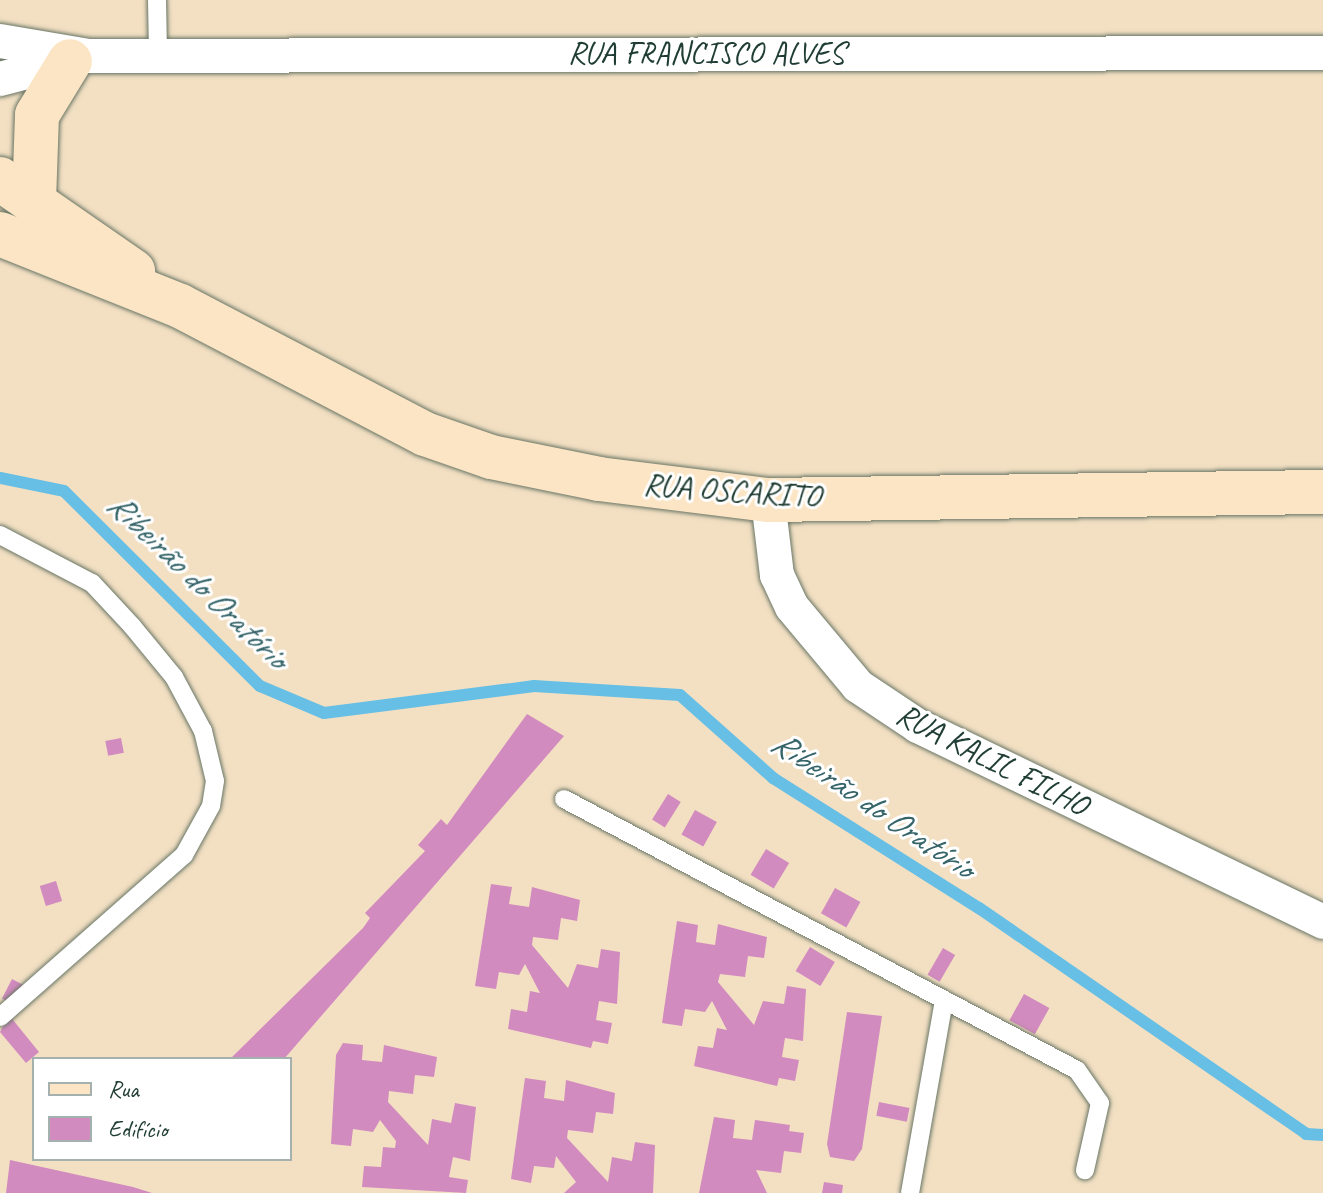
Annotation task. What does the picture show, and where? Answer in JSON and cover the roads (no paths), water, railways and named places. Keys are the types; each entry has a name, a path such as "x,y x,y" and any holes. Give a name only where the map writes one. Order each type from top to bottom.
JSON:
{"main road":[{"path":"17,190 37,115 80,58"},
{"name":"RUA OSCARITO","path":"17,190 180,306"},
{"name":"RUA OSCARITO","path":"0,234 180,306 425,434 491,457 768,500 1323,492"}],"street":[{"name":"RUA FRANCISCO ALVES","path":"0,41 80,58"},
{"name":"RUA FRANCISCO ALVES","path":"0,79 80,58 158,54 1323,53"},
{"name":"RUA KALIL FILHO","path":"768,500 777,575 792,607 858,686 918,726 1323,922"}],"lane":[{"path":"157,0 158,54"},
{"path":"0,535 92,583 132,626 196,718 215,781 211,806 184,855 0,1017"},
{"path":"564,799 1077,1070 1092,1086 1100,1103 1085,1170"},
{"path":"910,1193 944,1000"}],"waterway":[{"name":"Ribeirão do Oratório","path":"0,478 64,491 260,686 324,713 534,686 680,695 773,778 979,908 1306,1134 1323,1135"}]}
